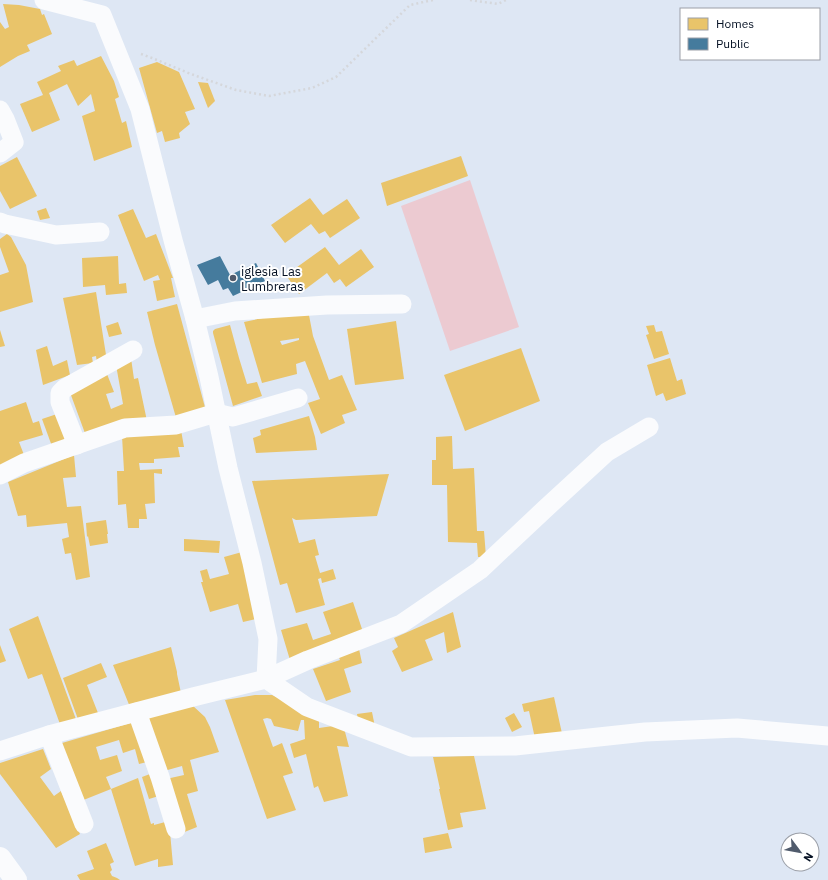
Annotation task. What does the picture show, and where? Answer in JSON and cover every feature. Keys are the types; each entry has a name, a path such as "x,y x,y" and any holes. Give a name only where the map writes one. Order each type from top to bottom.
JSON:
{"main road":[{"path":"0,858 16,880"}],"street":[{"path":"44,0 92,6 102,15 140,109 173,240 195,319 228,472 252,563 268,639 266,679"},
{"path":"0,110 6,119 14,142 0,152"},
{"path":"0,222 56,235 100,232"},
{"path":"195,319 235,311 327,305 402,304"},
{"path":"77,445 60,402 60,393 65,388 133,350"},
{"path":"0,475 24,463 125,428 176,425 216,413 233,417 298,398"},
{"path":"0,751 49,735 266,679 308,660 401,624 480,570 607,452 649,427"},
{"path":"266,679 307,707 410,746 515,746 645,732 737,728 828,736"},
{"path":"137,712 160,777 176,829"},
{"path":"49,735 84,824"}],"path":[{"path":"116,48 152,58 236,90 269,96 312,88 336,77 410,5 433,0"},
{"path":"470,0 498,4 506,0"}],"shaded area":[{"path":"470,180 519,327 450,351 401,206"}],"building: Homes":[{"path":"3,4 40,9 42,15 44,14 52,34 27,45 30,51 18,56 0,67 0,22 5,29 9,27"},
{"path":"101,56 114,81 119,97 115,99 122,123 126,121 132,147 94,161 82,116 95,111 91,94 78,106 67,84 49,93 60,120 32,132 20,104 43,95 37,82 61,71 58,66 74,60 77,66"},
{"path":"157,62 179,72 195,109 185,112 190,124 179,133 180,138 165,142 162,131 157,133 139,68"},
{"path":"198,82 208,83 215,101 208,108"},
{"path":"461,156 468,176 387,206 381,183"},
{"path":"17,157 37,196 10,209 0,191 0,166"},
{"path":"310,198 323,215 347,199 360,218 330,238 325,231 319,234 311,224 285,243 271,225"},
{"path":"46,208 50,218 40,220 37,211"},
{"path":"133,209 146,238 156,234 173,278 171,278 175,297 157,301 153,281 160,280 158,275 144,281 118,215"},
{"path":"7,234 11,237 26,265 33,302 0,312 0,275 9,272 0,247 0,239"},
{"path":"325,247 339,265 361,249 374,267 346,287 340,279 334,283 327,273 299,294 286,275"},
{"path":"118,256 119,284 126,283 127,293 106,295 105,285 83,287 82,258"},
{"path":"96,292 107,361 97,363 96,356 92,357 93,363 77,365 63,298"},
{"path":"177,304 206,411 177,421 147,312"},
{"path":"308,310 313,336 329,380 342,375 357,410 342,415 345,423 321,434 308,403 320,399 305,361 296,364 297,374 262,383 244,322","holes":["299,338 299,340 282,345 280,341"]},
{"path":"396,321 404,379 355,385 347,329"},
{"path":"118,322 122,334 109,337 106,326"},
{"path":"230,325 247,384 257,382 262,396 233,406 213,333 215,329"},
{"path":"654,325 656,332 662,331 669,354 654,359 646,335 649,334 646,326"},
{"path":"0,330 5,346 0,347"},
{"path":"47,346 53,366 67,360 70,375 43,385 36,350"},
{"path":"521,348 540,401 465,431 444,375"},
{"path":"131,358 134,379 138,378 147,421 86,436 68,387 107,374 114,392 106,394 111,409 123,404 116,365"},
{"path":"670,358 677,381 682,379 686,394 666,401 663,393 656,396 647,365"},
{"path":"26,402 33,423 39,421 43,435 19,442 26,460 0,469 0,411"},
{"path":"57,414 68,444 53,449 42,419"},
{"path":"309,416 317,450 256,453 253,438 261,435 260,430"},
{"path":"181,430 184,447 178,447 180,457 154,459 154,463 139,463 140,470 162,469 162,474 154,473 155,503 145,504 147,519 139,519 139,528 128,528 126,504 118,505 117,471 124,471 122,436"},
{"path":"452,436 453,469 474,468 477,531 484,531 486,557 478,557 477,543 448,542 447,485 432,485 432,460 436,460 436,437"},
{"path":"74,455 76,477 63,478 67,507 81,506 90,577 76,580 71,553 65,554 62,539 69,537 67,523 27,527 26,515 18,516 8,482"},
{"path":"389,474 377,516 296,520 292,518 299,543 315,539 319,555 315,556 320,573 333,569 336,579 322,583 321,578 318,579 325,605 296,613 287,583 280,585 252,481"},
{"path":"106,520 108,543 90,546 88,536 87,537 86,523"},
{"path":"184,539 220,541 219,553 184,551"},
{"path":"242,552 260,618 243,622 238,604 210,612 201,582 203,582 200,571 207,569 210,579 229,574 224,557"},
{"path":"353,602 363,632 290,660 281,630 307,623 313,640 331,634 323,612"},
{"path":"453,612 461,647 447,653 444,632 425,640 433,660 402,672 392,651 398,647 394,638"},
{"path":"38,616 77,722 61,727 42,674 28,679 9,629"},
{"path":"0,645 6,661 0,663"},
{"path":"171,647 181,693 130,707 113,665"},
{"path":"359,649 362,663 344,669 351,692 326,701 313,669 340,660 338,655"},
{"path":"101,663 107,677 87,685 98,713 79,722 63,678"},
{"path":"255,695 272,695 319,717 319,728 333,726 344,728 349,747 337,746 348,796 324,802 318,786 314,788 306,754 294,758 290,744 305,739 304,720 301,720 298,731 274,726 271,719 263,719 273,747 282,743 293,773 283,776 296,810 267,819 225,700"},
{"path":"554,697 563,738 536,743 529,711 524,712 522,704"},
{"path":"192,705 205,717 219,752 190,760 198,791 187,794 197,827 182,833 166,779 184,775 182,766 164,771 147,716"},
{"path":"372,712 375,727 358,720 357,714"},
{"path":"514,713 522,727 512,732 505,718"},
{"path":"134,722 147,762 139,764 135,749 123,753 119,740 96,747 100,760 117,755 122,771 106,777 111,789 81,801 62,743"},
{"path":"43,749 51,769 40,777 54,796 61,791 80,834 56,848 0,774 0,763"},
{"path":"474,756 486,809 460,813 463,827 448,830 433,757"},
{"path":"150,774 162,795 149,799 142,777"},
{"path":"138,778 151,824 154,823 154,825 169,821 173,865 158,867 158,859 135,866 111,789"},
{"path":"448,833 452,848 425,853 423,838"},
{"path":"106,843 114,862 110,864 112,870 110,872 112,876 120,880 80,880 77,875 94,869 87,851"}],"building: Public":[{"name":"iglesia Las Lumbreras","path":"220,256 230,275 256,263 265,281 233,296 228,288 223,290 218,280 208,285 197,265"}],"place":[{"name":"iglesia Las Lumbreras","path":"233,278"}]}
